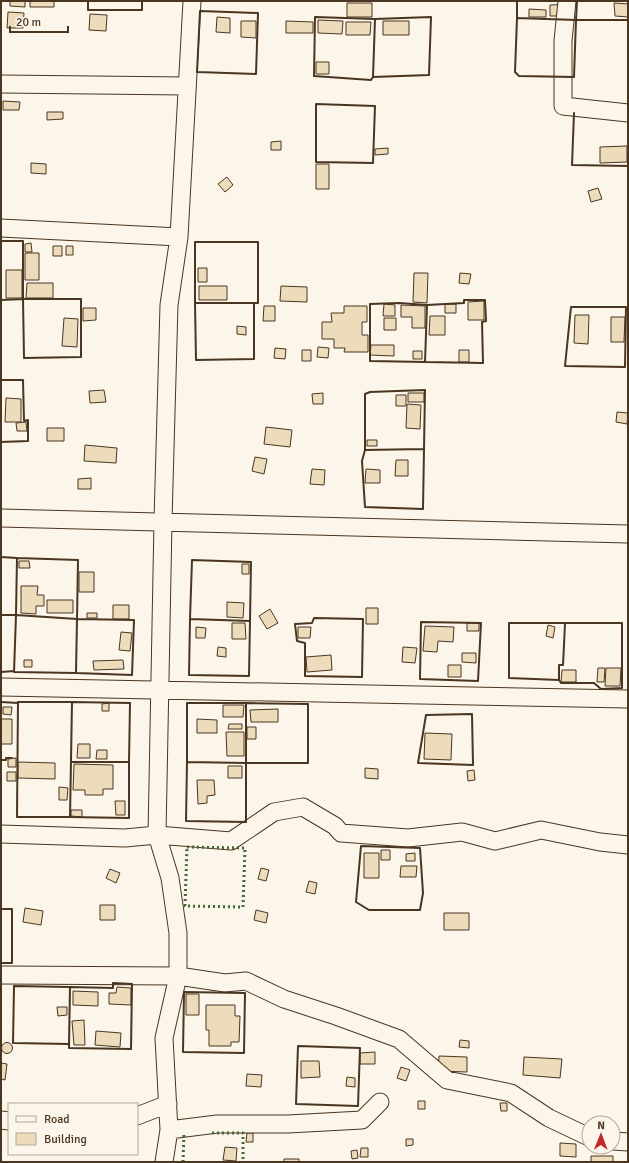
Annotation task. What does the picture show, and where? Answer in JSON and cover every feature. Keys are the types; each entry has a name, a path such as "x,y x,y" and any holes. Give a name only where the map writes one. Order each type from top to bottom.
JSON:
{"street":[{"path":"164,1162 169,1130 164,1038 178,976 178,933 170,878 157,835 163,521 170,305 179,237 186,86 192,1"},
{"path":"567,1 563,41 563,106 628,113"},
{"path":"1,84 186,86"},
{"path":"1,228 179,237"},
{"path":"1,518 628,534"},
{"path":"1,688 628,700"},
{"path":"1,834 125,838 157,835 231,841 274,812 303,807 335,826 341,833 408,838 462,832 494,840 541,830 600,842 628,845"},
{"path":"1,974 178,976 225,983 246,981 284,999 398,1039 447,1080 511,1093 549,1118 581,1133"},
{"path":"169,1130 217,1124 288,1124 362,1120 380,1102"},
{"path":"138,1116 168,1104"}],"building":[{"path":"10,1 25,1 25,7 10,6"},
{"path":"30,1 54,1 54,7 30,7"},
{"path":"347,3 372,3 372,17 347,17"},
{"path":"614,3 628,4 628,17 615,16"},
{"path":"574,4 574,16 550,16 550,5"},
{"path":"529,9 546,10 546,17 529,17"},
{"path":"8,12 24,13 23,28 7,28"},
{"path":"90,14 107,15 106,31 89,30"},
{"path":"217,17 230,18 230,33 216,32"},
{"path":"318,20 343,21 342,34 318,33"},
{"path":"241,21 256,21 256,38 241,37"},
{"path":"286,21 313,22 313,33 286,33"},
{"path":"383,21 409,21 409,35 383,35"},
{"path":"346,22 371,22 370,35 346,35"},
{"path":"316,62 329,62 329,74 316,74"},
{"path":"3,101 20,102 19,110 3,110"},
{"path":"47,112 63,112 63,119 47,120"},
{"path":"281,141 281,150 271,150 271,142"},
{"path":"627,146 627,162 600,163 600,147"},
{"path":"388,148 388,154 375,155 375,149"},
{"path":"31,163 46,164 46,174 31,173"},
{"path":"316,164 329,164 329,189 316,189"},
{"path":"227,177 233,185 225,192 218,184"},
{"path":"598,188 602,199 591,202 588,191"},
{"path":"31,243 32,252 25,252 25,244"},
{"path":"53,246 62,246 62,256 53,256"},
{"path":"66,246 73,246 73,255 66,255"},
{"path":"25,253 39,253 39,280 25,280"},
{"path":"198,268 207,268 207,282 198,282"},
{"path":"6,270 22,270 22,298 6,298"},
{"path":"414,273 428,273 427,303 413,302"},
{"path":"460,273 471,274 469,284 459,283"},
{"path":"27,283 53,283 53,298 26,298"},
{"path":"199,286 227,286 227,300 199,300"},
{"path":"281,286 307,287 307,302 280,301"},
{"path":"484,301 484,320 468,320 468,302"},
{"path":"384,304 395,305 395,316 383,316"},
{"path":"445,304 456,304 456,313 445,313"},
{"path":"401,305 425,306 425,328 412,328 412,317 401,317"},
{"path":"264,306 275,306 275,321 263,321"},
{"path":"344,306 367,306 367,322 362,322 362,335 368,335 368,352 344,352 345,348 334,348 334,339 322,339 322,322 332,322 331,313 344,313"},
{"path":"83,308 96,308 96,320 83,321"},
{"path":"575,315 589,315 588,344 574,343"},
{"path":"430,316 445,316 445,335 429,335"},
{"path":"611,317 625,317 624,342 611,342"},
{"path":"64,318 78,319 77,347 62,346"},
{"path":"384,318 396,318 396,330 384,330"},
{"path":"237,326 246,327 246,335 237,334"},
{"path":"371,345 394,345 394,356 370,355"},
{"path":"318,347 329,348 328,358 317,357"},
{"path":"275,348 286,349 285,359 274,358"},
{"path":"302,350 311,350 311,361 302,361"},
{"path":"459,350 469,350 469,362 459,362"},
{"path":"413,351 422,351 422,359 413,359"},
{"path":"104,390 106,402 90,403 89,391"},
{"path":"323,393 323,404 313,404 312,394"},
{"path":"408,393 424,393 424,402 408,402"},
{"path":"396,395 406,395 406,406 396,406"},
{"path":"6,398 21,399 21,422 5,422"},
{"path":"407,404 421,405 420,429 406,428"},
{"path":"617,412 628,413 627,424 616,422"},
{"path":"26,422 27,431 17,431 16,423"},
{"path":"266,427 292,430 290,447 264,444"},
{"path":"47,428 64,428 64,441 47,441"},
{"path":"367,440 377,440 377,446 367,446"},
{"path":"85,445 117,448 116,463 84,461"},
{"path":"255,457 267,459 264,474 252,471"},
{"path":"396,460 408,460 408,476 395,476"},
{"path":"312,469 325,470 324,485 310,484"},
{"path":"366,469 380,470 380,483 365,483"},
{"path":"91,478 91,489 78,489 78,479"},
{"path":"19,561 29,561 30,568 19,568"},
{"path":"242,564 249,564 249,574 242,574"},
{"path":"79,572 94,572 94,592 79,592"},
{"path":"21,586 38,586 37,595 44,595 44,606 36,606 36,614 21,613"},
{"path":"47,600 73,600 73,613 47,613"},
{"path":"227,602 244,603 243,618 227,617"},
{"path":"113,605 129,605 129,619 113,619"},
{"path":"366,608 378,608 378,624 366,624"},
{"path":"270,609 278,623 267,629 259,616"},
{"path":"87,613 97,613 97,618 87,618"},
{"path":"232,623 245,623 246,639 232,639"},
{"path":"467,623 479,623 479,631 467,631"},
{"path":"548,625 555,627 553,638 546,636"},
{"path":"425,626 454,627 453,642 438,641 437,652 423,651"},
{"path":"196,627 206,628 205,638 196,638"},
{"path":"298,627 311,627 310,638 298,638"},
{"path":"121,632 132,633 130,651 119,650"},
{"path":"218,647 226,648 226,657 217,656"},
{"path":"403,647 417,648 415,663 402,662"},
{"path":"462,653 476,653 476,663 462,662"},
{"path":"331,655 332,670 307,672 306,657"},
{"path":"24,660 32,660 32,667 24,667"},
{"path":"123,660 124,669 94,670 93,661"},
{"path":"448,665 461,665 461,677 448,677"},
{"path":"598,668 605,668 604,682 597,682"},
{"path":"606,668 621,668 620,686 605,686"},
{"path":"562,670 576,670 576,682 561,682"},
{"path":"109,703 109,711 102,711 102,704"},
{"path":"223,705 244,705 243,717 223,717"},
{"path":"3,707 12,707 11,715 3,714"},
{"path":"278,709 278,722 251,722 250,710"},
{"path":"1,719 12,719 12,744 1,744"},
{"path":"197,719 217,720 217,733 197,733"},
{"path":"229,724 242,724 242,729 228,729"},
{"path":"247,727 256,727 256,739 247,739"},
{"path":"226,732 244,732 244,756 227,756"},
{"path":"425,733 452,734 451,760 424,759"},
{"path":"78,744 90,744 90,758 77,758"},
{"path":"97,750 107,750 107,759 96,759"},
{"path":"16,758 16,767 8,767 8,759"},
{"path":"18,762 55,763 55,779 18,778"},
{"path":"74,764 113,765 113,789 103,789 103,795 85,795 85,790 73,790"},
{"path":"228,766 242,766 242,778 228,778"},
{"path":"365,768 378,769 378,779 365,778"},
{"path":"474,770 475,780 468,781 467,771"},
{"path":"7,772 16,772 16,781 7,781"},
{"path":"197,780 214,780 215,795 207,796 207,803 198,804"},
{"path":"59,787 68,788 67,800 59,800"},
{"path":"115,801 125,801 125,815 116,815"},
{"path":"71,810 82,810 82,817 71,816"},
{"path":"381,850 390,850 390,860 381,860"},
{"path":"364,853 379,853 379,878 364,878"},
{"path":"415,853 415,861 406,861 406,854"},
{"path":"401,866 417,866 416,877 400,877"},
{"path":"261,868 269,870 266,881 258,879"},
{"path":"110,869 120,873 116,883 106,878"},
{"path":"309,881 317,883 315,894 306,892"},
{"path":"100,905 115,905 115,920 100,920"},
{"path":"25,908 43,911 41,925 23,922"},
{"path":"256,910 268,913 266,923 254,920"},
{"path":"444,913 469,913 469,930 444,930"},
{"path":"117,987 131,988 131,1005 109,1004 109,993 116,993"},
{"path":"73,991 98,992 98,1006 73,1005"},
{"path":"186,994 199,994 199,1015 186,1015"},
{"path":"206,1005 235,1005 235,1016 240,1016 239,1042 231,1042 231,1046 209,1046 209,1030 206,1030"},
{"path":"57,1007 67,1007 67,1015 58,1016"},
{"path":"84,1020 85,1045 74,1045 72,1021"},
{"path":"96,1031 121,1033 120,1047 95,1045"},
{"path":"460,1040 469,1041 469,1048 459,1047"},
{"path":"7,1042 11,1044 13,1048 11,1052 7,1054 3,1052 1,1048 3,1044"},
{"path":"375,1052 375,1064 360,1064 360,1053"},
{"path":"439,1056 467,1057 467,1072 438,1071"},
{"path":"524,1057 562,1059 560,1078 523,1075"},
{"path":"301,1061 319,1061 320,1077 301,1078"},
{"path":"1,1063 7,1064 5,1080 1,1079"},
{"path":"401,1067 410,1070 406,1081 397,1078"},
{"path":"247,1074 262,1075 261,1087 246,1086"},
{"path":"347,1077 355,1078 355,1087 346,1086"},
{"path":"418,1101 425,1101 425,1109 418,1109"},
{"path":"500,1103 507,1103 507,1111 501,1111"},
{"path":"247,1133 253,1133 253,1142 246,1142"},
{"path":"406,1139 413,1139 413,1145 406,1146"},
{"path":"560,1143 576,1144 576,1157 560,1156"},
{"path":"225,1147 237,1148 236,1161 223,1160"},
{"path":"361,1148 368,1148 368,1157 360,1157"},
{"path":"357,1150 358,1158 352,1159 351,1151"},
{"path":"591,1156 613,1156 613,1162 591,1162"},
{"path":"284,1159 299,1159 299,1162 284,1162"}],"hedge":[{"path":"187,847 245,848 243,907 185,906 187,847"},
{"path":"212,1133 243,1133 243,1162"},
{"path":"183,1162 184,1134"}],"wall":[{"path":"88,1 88,10 142,10 142,1"},
{"path":"517,1 517,18 519,18"},
{"path":"575,20 577,1"},
{"path":"200,11 258,13 256,74 197,72 200,11"},
{"path":"315,17 375,19 373,77 371,80 314,76 315,17"},
{"path":"431,17 429,75 373,77 375,19 431,17"},
{"path":"517,18 576,20 574,77 519,76 515,72 517,18"},
{"path":"576,20 628,20"},
{"path":"316,104 375,106 373,163 316,162 316,104"},
{"path":"574,113 572,165 628,166"},
{"path":"1,241 23,241 23,299 1,300"},
{"path":"195,242 258,242 258,303 195,303 195,242"},
{"path":"23,299 81,299 81,357 24,358 23,299"},
{"path":"464,300 485,300 486,321 482,322 483,363 425,362 427,305 464,303 464,300"},
{"path":"195,303 254,303 254,359 196,360 195,303"},
{"path":"399,303 427,305 425,362 370,361 370,304 399,303"},
{"path":"571,307 626,307 625,367 565,366 571,307"},
{"path":"1,380 23,380 24,421 28,420 28,441 1,442"},
{"path":"425,390 424,449 365,450 365,394 370,392 425,390"},
{"path":"424,449 423,509 365,507 362,461 365,450 424,449"},
{"path":"1,557 17,558"},
{"path":"17,558 78,560 77,619 16,615 17,558"},
{"path":"192,560 251,562 250,621 190,619 192,560"},
{"path":"1,615 16,614"},
{"path":"16,615 77,619 76,673 14,672 16,615"},
{"path":"314,618 363,619 362,677 305,676 305,643 297,641 295,624 312,623 314,618"},
{"path":"77,619 134,620 132,675 76,673 77,619"},
{"path":"190,619 250,621 249,676 189,675 190,619"},
{"path":"421,622 481,623 478,681 420,679 421,622"},
{"path":"565,624 563,665 559,665 559,680 509,678 509,623 622,623 622,688 601,689 594,683 561,683 559,680 559,665 563,665 565,624"},
{"path":"1,672 14,671"},
{"path":"1,702 18,703"},
{"path":"18,702 72,702 70,817 17,817 18,702"},
{"path":"72,702 130,703 129,762 71,762 72,702"},
{"path":"187,703 246,703 246,763 187,762 187,703"},
{"path":"246,703 308,704 308,763 246,763 246,703"},
{"path":"472,714 473,765 418,763 426,715 472,714"},
{"path":"1,760 12,758"},
{"path":"71,762 129,762 129,818 70,817 71,762"},
{"path":"187,762 246,763 246,822 186,821 187,762"},
{"path":"361,846 420,848 423,893 420,910 369,910 356,902 361,846"},
{"path":"1,909 12,909 12,963 1,963"},
{"path":"113,983 132,984 131,1049 69,1048 70,987 113,988 113,983"},
{"path":"14,986 70,987 69,1044 13,1043 14,986"},
{"path":"184,992 245,993 244,1053 183,1052 184,992"},
{"path":"298,1046 360,1048 358,1106 296,1104 298,1046"}]}
